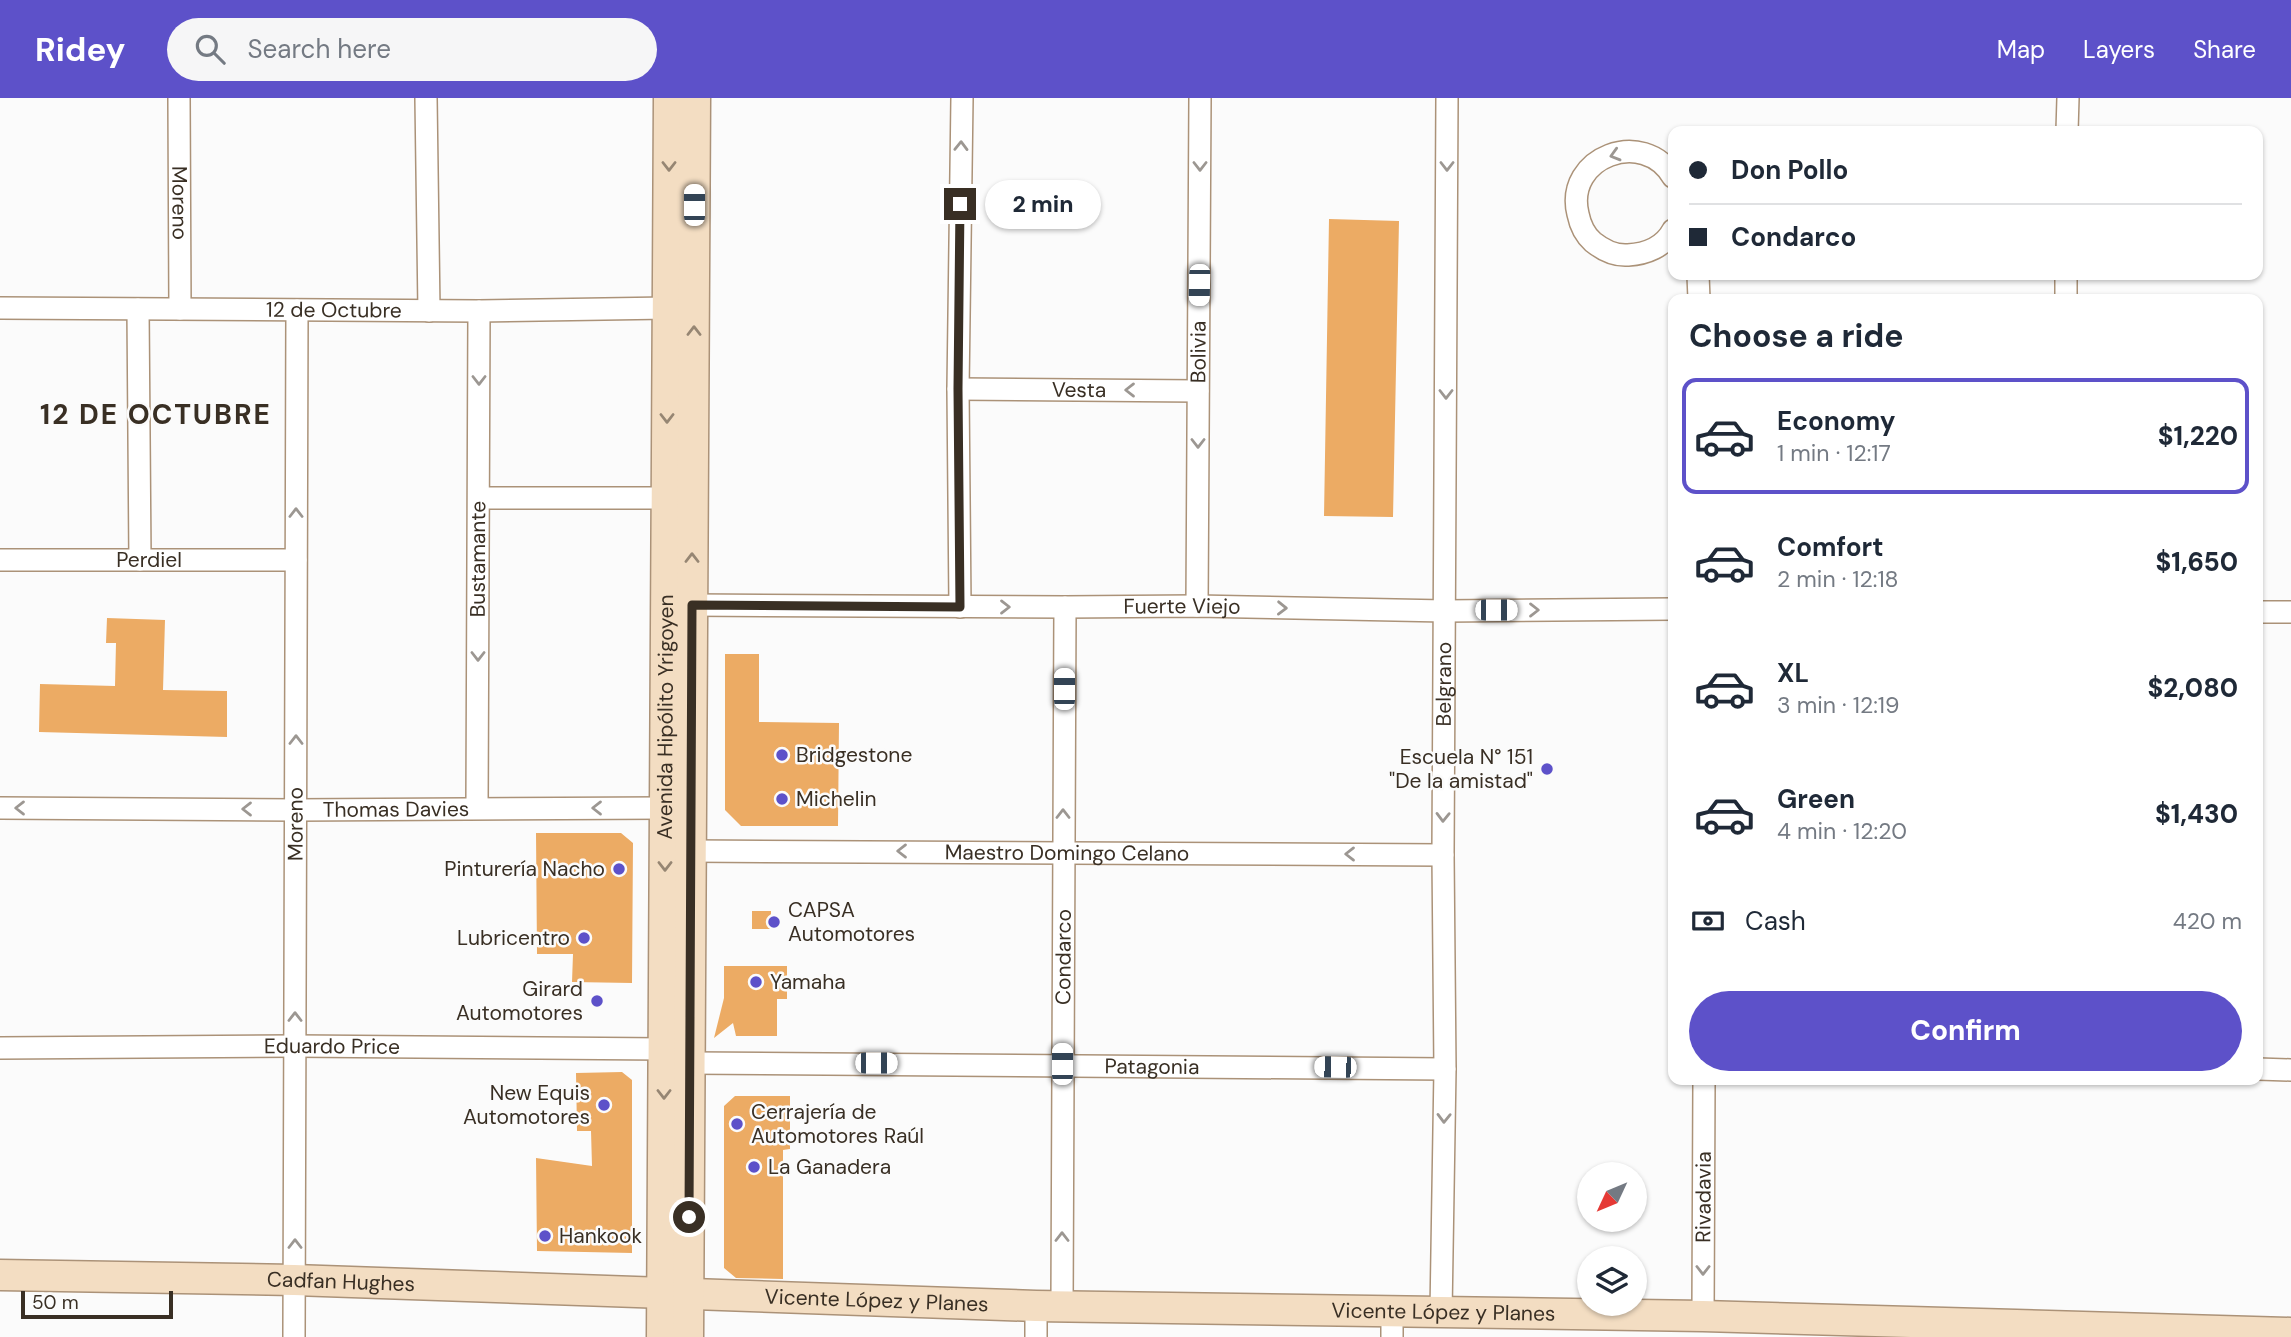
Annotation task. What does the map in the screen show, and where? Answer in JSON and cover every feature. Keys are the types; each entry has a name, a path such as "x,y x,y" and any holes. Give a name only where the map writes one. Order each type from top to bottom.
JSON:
{"main road":[{"name":"Avenida Hipólito Yrigoyen","path":"669,98 665,808 677,1056 677,1294 688,1337"},
{"name":"Avenida Hipólito Yrigoyen","path":"677,1056 691,851 695,98"},
{"name":"Cadfan Hughes","path":"0,1275 295,1280 677,1294"},
{"name":"Avenida Hipólito Yrigoyen","path":"663,1337 677,1294"},
{"name":"Vicente López y Planes","path":"677,1294 1049,1306 1392,1325 1441,1312 1703,1315 1872,1329 2272,1334"}],"street":[{"name":"Moreno","path":"179,98 180,309"},
{"path":"426,98 429,311"},
{"path":"960,607 958,389 962,98"},
{"name":"Bolivia","path":"1197,606 1200,98"},
{"name":"Belgrano","path":"1441,1312 1445,1069 1443,855 1447,98"},
{"path":"2067,126 2068,98"},
{"path":"1668,171 1660,162 1645,154 1629,151 1613,153 1598,160 1586,172 1578,188 1576,206 1580,224 1590,239 1604,250 1622,256 1640,255 1657,248 1668,238"},
{"name":"12 de Octubre","path":"0,308 479,311 668,308"},
{"path":"138,309 139,560"},
{"name":"Moreno","path":"294,1337 297,310"},
{"name":"Bustamante","path":"477,807 479,311"},
{"name":"Vesta","path":"958,389 1198,391"},
{"path":"479,498 667,498"},
{"name":"Perdiel","path":"0,560 296,560"},
{"name":"Fuerte Viejo","path":"692,605 1197,606 1445,611 1668,609"},
{"name":"Condarco","path":"1036,1337 1049,1306 1062,1064 1065,607"},
{"path":"2263,612 2291,612"},
{"name":"Thomas Davies","path":"0,808 665,808"},
{"name":"Maestro Domingo Celano","path":"691,851 1443,855"},
{"name":"Eduardo Price","path":"0,1048 295,1046 677,1056"},
{"name":"Patagonia","path":"677,1056 1445,1069"},
{"path":"2263,1069 2291,1070"},
{"name":"Rivadavia","path":"1703,1315 1704,1085"}],"building":[{"path":"1329,219 1399,221 1393,517 1324,516"},
{"path":"107,618 165,620 163,690 227,691 227,737 39,732 40,684 115,686 116,643 106,643"},
{"path":"725,654 759,654 759,722 839,723 838,826 741,826 725,810"},
{"path":"536,833 621,833 633,843 632,983 572,982 573,954 537,954"},
{"path":"752,911 771,911 771,929 752,929"},
{"path":"724,966 787,966 787,999 777,999 777,1036 736,1036 733,1023 714,1038 724,998"},
{"path":"622,1072 632,1080 632,1253 537,1251 536,1158 592,1166 591,1131 577,1131 576,1073"},
{"path":"735,1096 790,1096 790,1149 783,1150 783,1279 736,1278 724,1268 724,1106"}],"place":[{"name":"Bridgestone","path":"782,755"},
{"name":"Escuela N° 151 \"De la amistad\"","path":"1547,769"},
{"name":"Michelin","path":"782,799"},
{"name":"Pinturería Nacho","path":"619,869"},
{"name":"CAPSA Automotores","path":"774,922"},
{"name":"Lubricentro","path":"584,938"},
{"name":"Yamaha","path":"756,982"},
{"name":"Girard Automotores","path":"597,1001"},
{"name":"New Equis Automotores","path":"604,1105"},
{"name":"Cerrajería de Automotores Raúl","path":"737,1124"},
{"name":"La Ganadera","path":"754,1167"},
{"name":"Hankook","path":"545,1236"}],"district":[{"name":"12 DE OCTUBRE","path":"156,414"}],"route":[{"path":"689,1217 692,605 960,607 960,204"}]}
